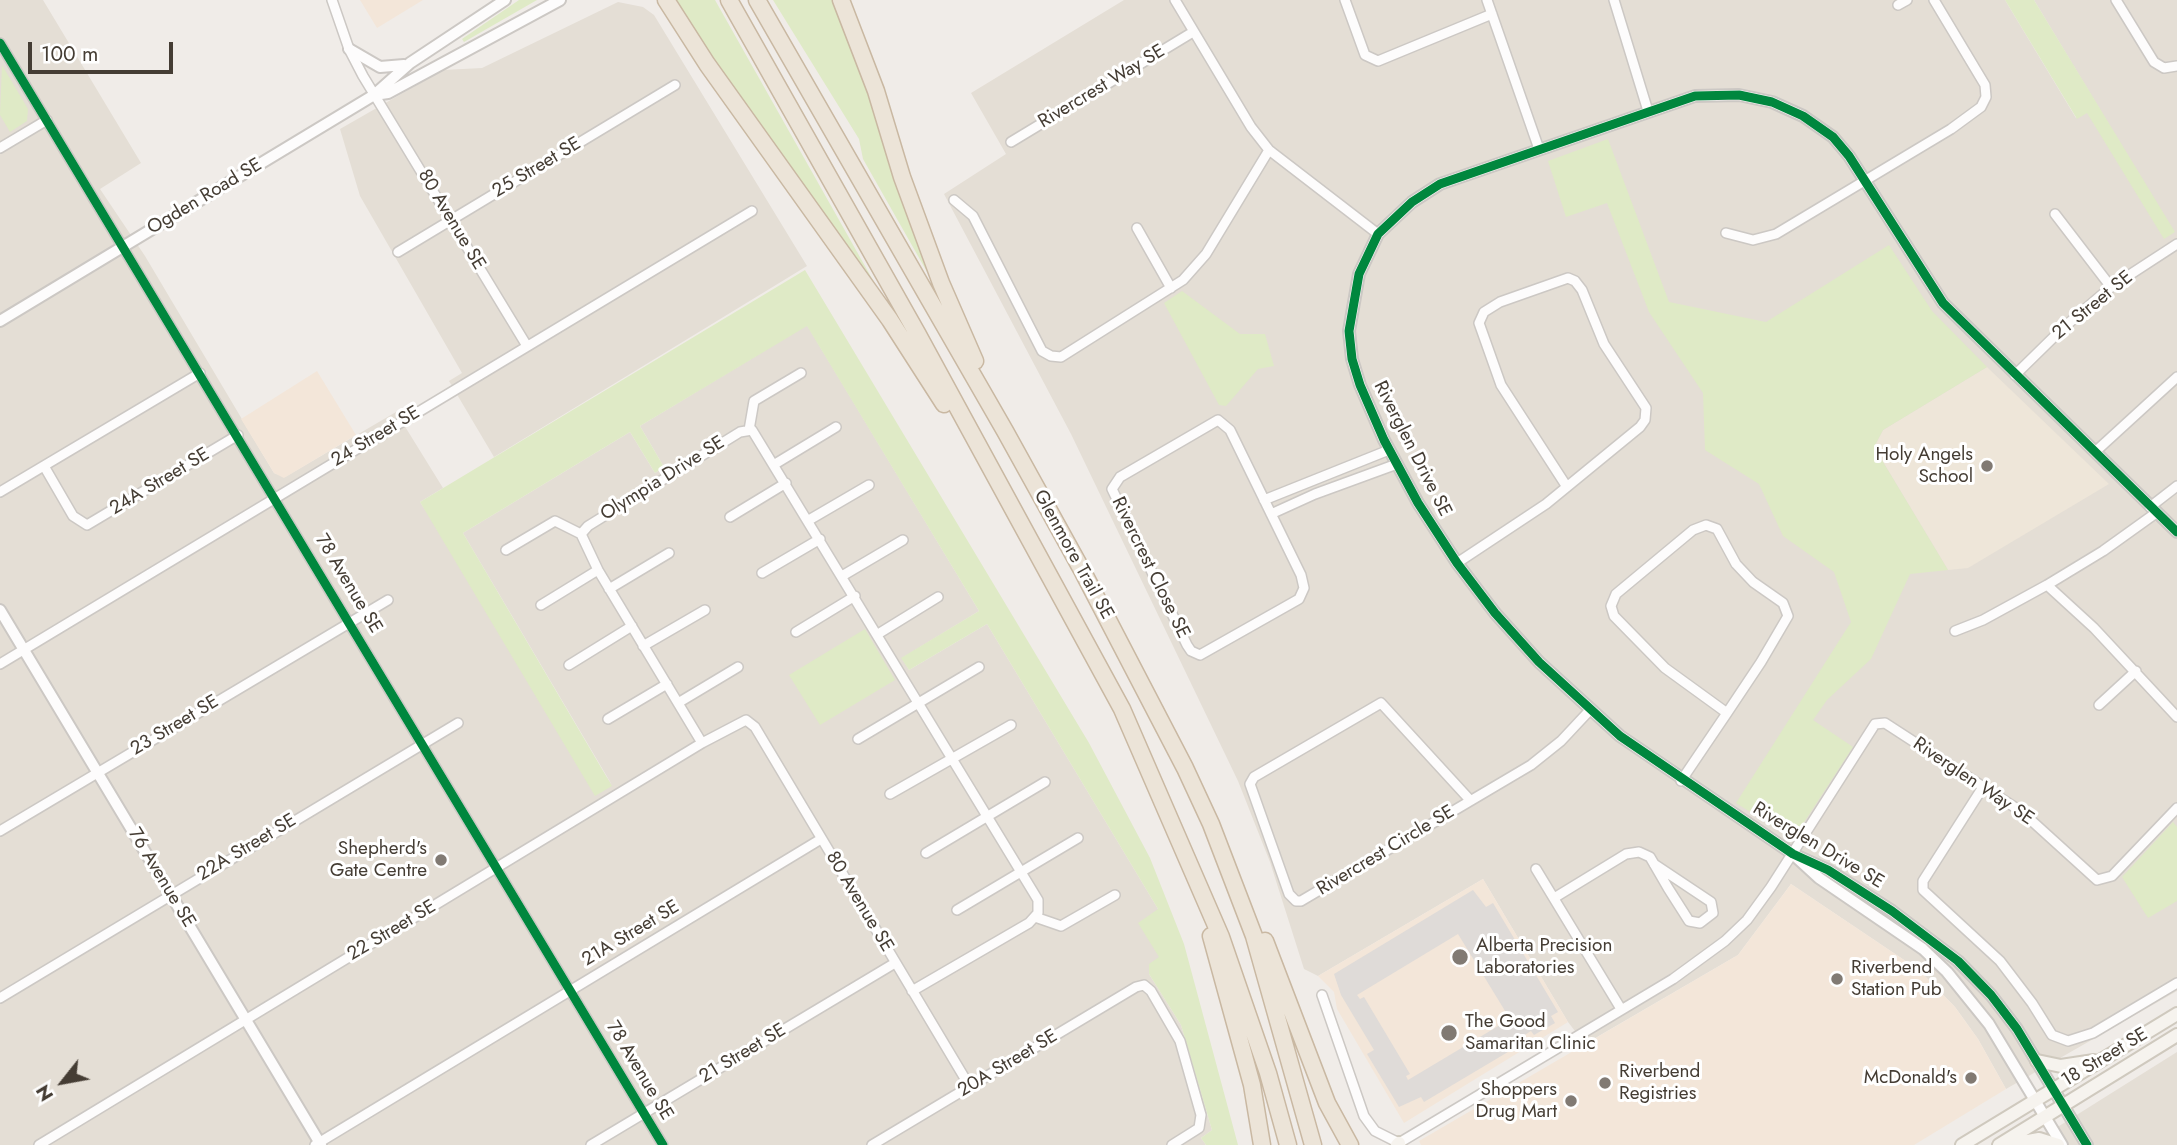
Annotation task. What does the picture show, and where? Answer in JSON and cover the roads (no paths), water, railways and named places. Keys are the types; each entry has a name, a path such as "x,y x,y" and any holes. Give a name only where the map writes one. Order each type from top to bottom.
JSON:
{"highway":[{"path":"666,0 707,64 890,320 954,420 977,447"},
{"name":"Glenmore Trail SE","path":"729,0 911,321 977,447 1122,709 1240,987 1288,1145"},
{"name":"Glenmore Trail SE","path":"757,0 1005,431 1167,730 1210,824 1254,936 1313,1145"},
{"path":"842,3 876,91 902,177 941,284 1005,431"},
{"path":"1210,824 1247,894 1326,1103 1350,1145"},
{"path":"1177,834 1227,990 1252,1085 1262,1145"}],"main road":[{"name":"18 Street SE","path":"1962,1145 2177,1014"},
{"name":"18 Street SE","path":"1999,1145 2177,1035"},
{"path":"2037,1061 2061,1066 2101,1060"},
{"path":"2006,1145 2039,1139 2060,1145"}],"street":[{"name":"80 Avenue SE","path":"332,0 349,48 374,95 527,346"},
{"name":"Ogden Road SE","path":"0,321 374,95 410,63 505,0"},
{"name":"Ogden Road SE","path":"374,95 388,93 560,0"},
{"path":"1175,0 1251,127 1269,150 1378,234"},
{"path":"1345,0 1365,55 1378,61 1492,14"},
{"path":"1487,0 1539,149"},
{"path":"1614,0 1648,111"},
{"path":"1726,233 1753,240 1776,234 1951,129 1984,102 1987,92 1983,81 1934,0"},
{"path":"2116,0 2154,62 2164,68 2177,66"},
{"name":"Rivercrest Way SE","path":"1011,142 1193,32"},
{"name":"78 Avenue SE","path":"0,43 351,622 663,1145"},
{"path":"349,48 368,63 386,69 410,63"},
{"name":"25 Street SE","path":"398,252 676,85"},
{"name":"Riverglen Drive SE","path":"2087,1145 2006,1013 1958,961 1931,938 1828,870 1793,854 1681,781 1590,710 1519,642 1457,563 1389,450 1355,373 1349,340 1354,289 1378,234 1412,202 1440,184 1648,111 1711,94 1739,95 1772,102 1803,116 1833,137 1865,180 1943,303 2177,533"},
{"path":"0,148 47,120"},
{"path":"954,200 973,216 1038,345 1051,356 1065,355 1183,280 1206,254 1269,150"},
{"name":"24 Street SE","path":"0,664 752,211"},
{"path":"2055,214 2111,286"},
{"path":"1137,228 1171,288"},
{"name":"21 Street SE","path":"2015,375 2111,286 2177,244"},
{"path":"1457,563 1518,524 1567,487 1640,427 1647,416 1643,403 1604,344 1582,290 1575,281 1567,278 1500,302 1484,312 1479,323 1501,385 1567,487"},
{"path":"0,492 200,373"},
{"name":"Olympia Drive SE","path":"749,430 754,401 801,373"},
{"path":"2095,452 2177,377"},
{"name":"Rivercrest Close SE","path":"1218,420 1230,430 1271,514 1301,575 1302,594 1206,653 1195,654 1187,645 1113,493 1113,485 1218,420"},
{"path":"775,464 836,427"},
{"name":"Olympia Drive SE","path":"581,534 588,526 620,506 749,430 756,432 1038,900 1035,917"},
{"name":"24A Street SE","path":"44,466 73,516 81,524 90,524 237,435"},
{"path":"1264,499 1389,450"},
{"path":"1271,514 1315,494 1396,464"},
{"path":"730,517 786,483"},
{"path":"808,520 869,485"},
{"path":"1955,631 1983,621 2103,551 2153,510 2177,486"},
{"name":"Olympia Drive SE","path":"506,550 555,522 581,534 598,570 702,743"},
{"path":"1681,781 1727,713 1788,616 1783,603 1754,582 1737,564 1717,529 1706,525 1693,530 1616,594 1611,606 1614,616 1665,668 1727,713"},
{"path":"762,573 820,539"},
{"path":"842,576 902,541"},
{"path":"609,589 669,553"},
{"path":"541,605 598,570"},
{"path":"2047,585 2136,671 2177,717"},
{"path":"796,632 855,596"},
{"path":"878,634 938,597"},
{"name":"23 Street SE","path":"0,831 388,600"},
{"name":"76 Avenue SE","path":"0,610 318,1144"},
{"path":"643,646 705,610"},
{"path":"569,665 632,626"},
{"path":"678,703 738,667"},
{"path":"858,739 979,667"},
{"path":"2099,705 2136,671"},
{"path":"608,719 667,684"},
{"name":"Rivercrest Circle SE","path":"1470,800 1381,704 1254,777 1250,785 1289,894 1296,901 1307,899 1470,800 1550,751 1590,710"},
{"name":"80 Avenue SE","path":"746,720 755,727 970,1087"},
{"name":"22 Street SE","path":"39,1145 702,743 746,720"},
{"name":"22A Street SE","path":"0,998 458,723"},
{"name":"Riverglen Way SE","path":"1793,854 1875,724 1885,723 2022,812 2097,880 2112,876 2177,808"},
{"path":"890,794 1011,725"},
{"path":"926,853 1045,782"},
{"path":"1983,787 1923,881 1923,890 2000,961 2052,1035 2068,1041 2093,1034 2177,983"},
{"path":"957,910 1078,838"},
{"name":"21A Street SE","path":"318,1144 821,839"},
{"path":"1554,898 1632,852 1646,854 1689,921 1700,923 1713,913 1711,902 1654,864"},
{"path":"1322,995 1364,1116 1375,1131 1398,1144 1697,963 1725,942 1756,908 1793,854"},
{"name":"Riverglen Drive SE","path":"1793,854 1819,878 1923,949 1947,972 1989,1024 2060,1145"},
{"path":"1535,869 1622,1009"},
{"path":"912,991 1035,917 1061,926 1115,895"},
{"name":"21 Street SE","path":"591,1145 895,963"},
{"name":"20A Street SE","path":"872,1145 1136,987 1144,985 1151,991 1180,1041 1200,1115 1199,1128 1172,1145"}],"place":[{"name":"Holy Angels School","path":"1987,466"},
{"name":"Shepherd's Gate Centre","path":"441,860"},
{"name":"Alberta Precision Laboratories","path":"1460,957"},
{"name":"Riverbend Station Pub","path":"1837,979"},
{"name":"The Good Samaritan Clinic","path":"1449,1033"},
{"name":"McDonald's","path":"1971,1078"},
{"name":"Riverbend Registries","path":"1605,1083"},
{"name":"Shoppers Drug Mart","path":"1571,1101"}]}
